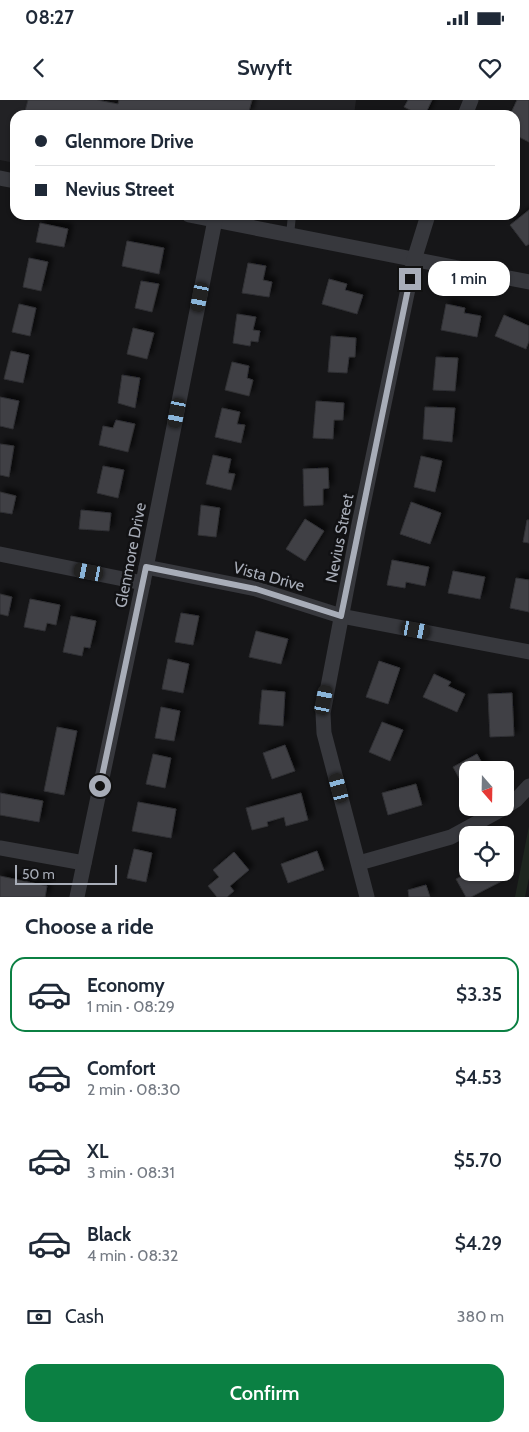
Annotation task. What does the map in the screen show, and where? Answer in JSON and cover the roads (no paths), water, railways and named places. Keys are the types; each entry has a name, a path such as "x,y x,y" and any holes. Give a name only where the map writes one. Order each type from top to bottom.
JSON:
{"street":[{"path":"215,220 244,220 290,234 529,282"},
{"name":"Glenmore Drive","path":"78,897 215,220"},
{"name":"Nevius Street","path":"367,897 324,732 324,700 414,260 426,220"},
{"path":"0,554 143,583"},
{"name":"Vista Drive","path":"146,567 256,589 341,616 529,652"},
{"path":"514,801 529,786"},
{"path":"359,863 451,837 489,816"},
{"path":"0,848 84,863"}],"lane":[{"path":"290,234 291,220"}]}
